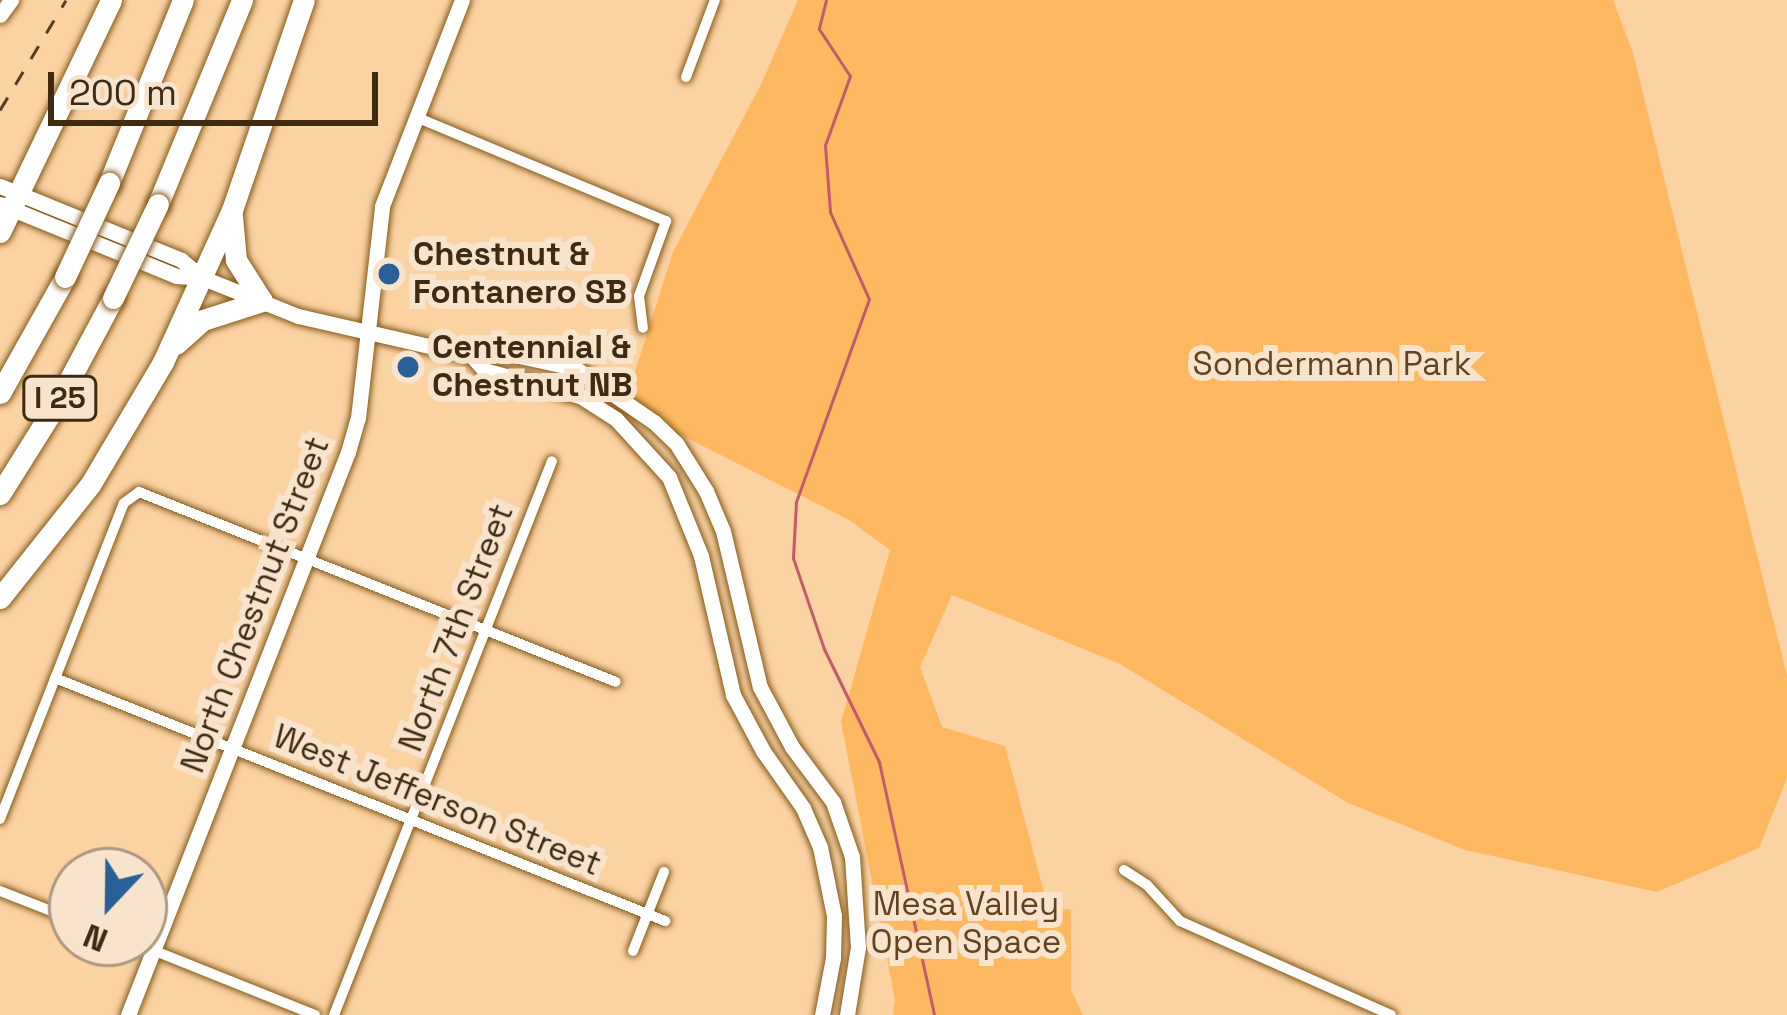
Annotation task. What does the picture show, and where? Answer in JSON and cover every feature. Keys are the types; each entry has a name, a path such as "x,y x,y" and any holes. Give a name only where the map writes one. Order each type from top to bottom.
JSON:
{"highway":[{"path":"0,232 6,198 111,0"},
{"name":"I 25","path":"0,393 65,277 109,183 183,0"},
{"name":"I 25","path":"0,494 57,403 113,298 158,204 242,0"},
{"path":"0,598 90,485 163,362 232,210 304,0"},
{"path":"163,362 203,320 262,301 236,260 232,210"}],"main road":[{"path":"0,15 11,0"},
{"name":"North Chestnut Street","path":"168,914 354,433 382,206 463,0"},
{"path":"6,198 176,276 203,278 368,333 472,356 501,352 575,368 654,422 692,465 723,531 760,687 792,747 833,802 852,857 858,946 847,1015"},
{"path":"472,356 484,370 538,381 616,419 643,444 678,495 701,556 733,694 753,736 803,808 825,863 833,958 822,1015"},
{"name":"North Chestnut Street","path":"128,1015 147,967"}],"street":[{"path":"686,77 715,0"},
{"path":"416,117 666,221 639,296 643,328"},
{"name":"North 7th Street","path":"334,1015 552,461"},
{"path":"0,819 133,494 146,493 616,682"},
{"name":"West Jefferson Street","path":"55,678 665,921"},
{"path":"1124,870 1147,885 1180,921 1391,1015"},
{"path":"633,952 664,872"},
{"path":"0,891 48,910"},
{"path":"168,956 315,1015"}],"green space":[{"name":"Sondermann Park","path":"798,0 1613,0 1633,53 1787,676 1787,778 1759,848 1657,892 1465,850 1348,803 1120,664 952,595 920,667 942,727 1005,746 1048,907 1071,910 1071,990 1083,1015 893,1015 895,1000 841,722 890,550 849,520 624,406 673,252 761,84"}],"waterway":[{"path":"826,0 819,29 850,76 825,145 830,212 869,299 796,502 793,558 824,649 879,762 934,1015"}],"railway":[{"path":"0,110 66,0"}],"place":[{"name":"Chestnut & Fontanero SB","path":"389,274"},
{"name":"Centennial & Chestnut NB","path":"408,367"}],"park label":[{"name":"Mesa Valley Open Space","path":"966,924"}]}
